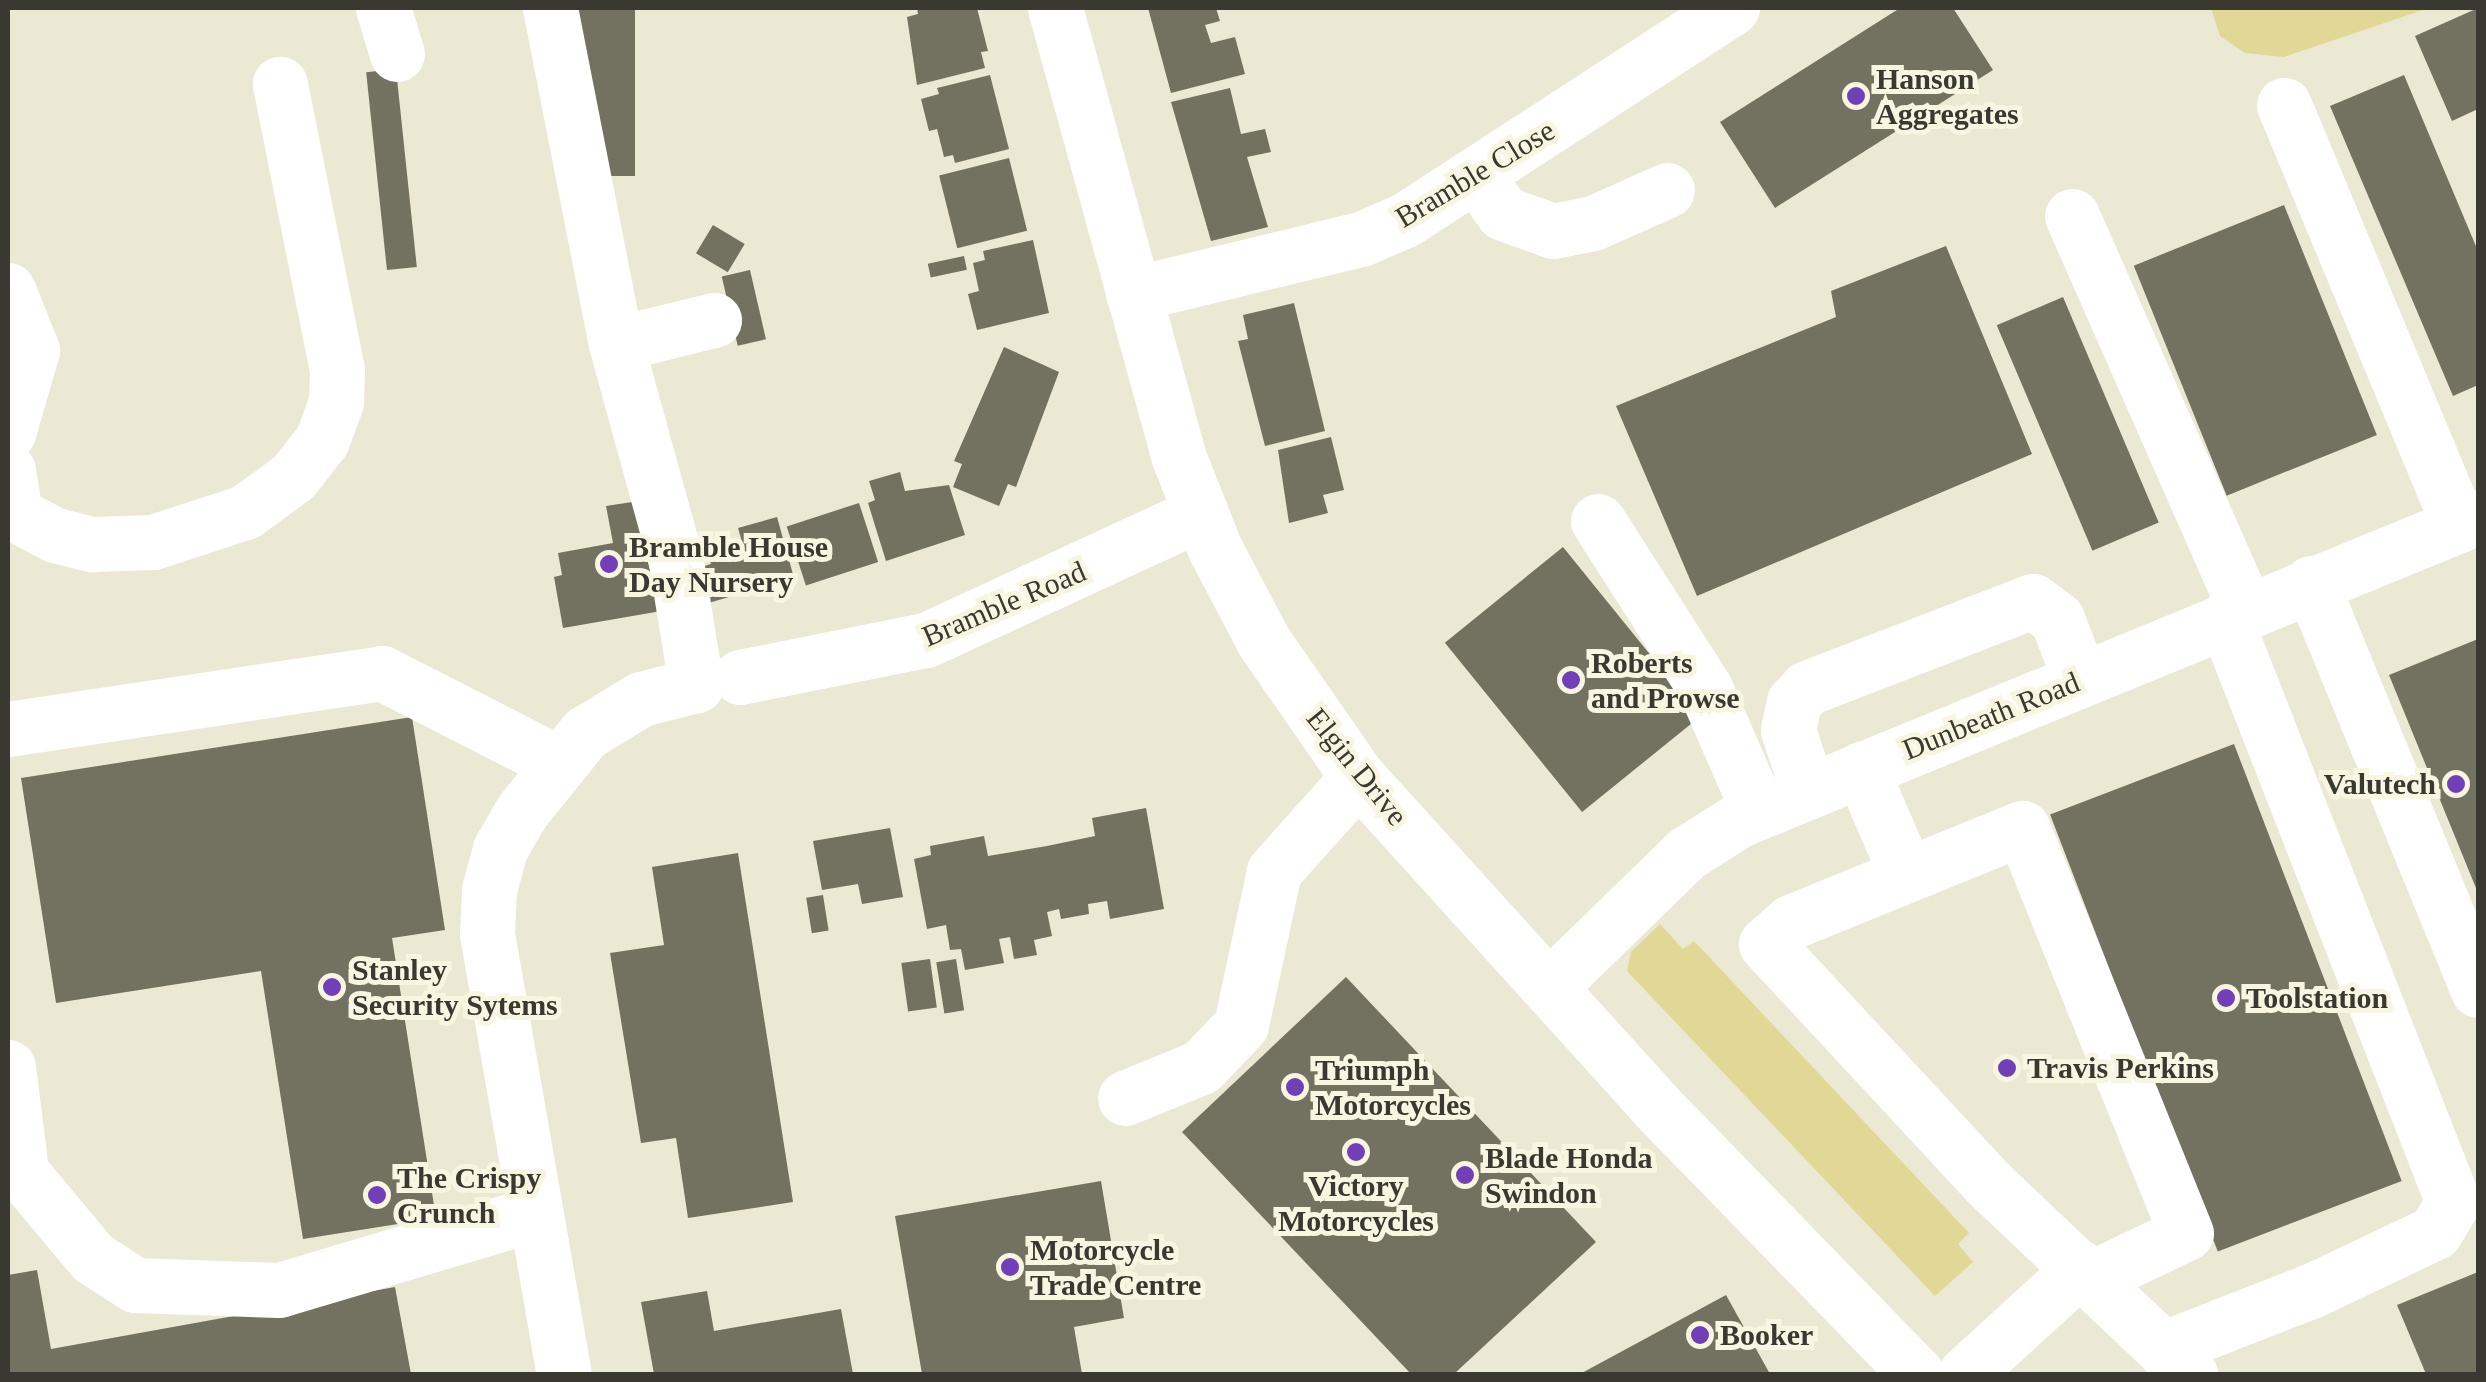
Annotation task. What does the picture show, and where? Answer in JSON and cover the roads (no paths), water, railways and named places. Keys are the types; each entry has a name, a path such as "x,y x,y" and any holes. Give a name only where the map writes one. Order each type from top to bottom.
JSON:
{"street":[{"path":"550,8 616,344 718,681"},
{"name":"Elgin Drive","path":"1055,8 1132,294 1199,514 1264,642 1358,776 1549,987 1917,1374"},
{"name":"Bramble Close","path":"1132,294 1361,238 1477,177 1732,8"},
{"path":"10,501 55,535 92,544 192,534 245,512 293,477 322,440 336,402 337,370 280,84"},
{"path":"2284,105 2468,521"},
{"path":"1477,177 1516,222 1553,231 1593,223 1666,190"},
{"path":"1965,1374 2086,1273 2186,1233 2022,828 1792,922 1766,944 1989,1184 2086,1273 2178,1361 2435,1232 2453,1202 2235,614 2072,216"},
{"path":"8,290 32,350 8,434"},
{"path":"616,344 714,320"},
{"name":"Bramble Road","path":"564,1374 487,934 489,890 500,849 556,762 614,712 718,681 926,640 1199,514"},
{"path":"1598,521 1783,802"},
{"name":"Dunbeath Road","path":"1549,987 1687,854 1783,802 2468,521"},
{"path":"2311,583 2478,990"},
{"path":"1783,802 1788,730 1794,702 1807,688 2033,601 2057,620 2080,679"},
{"path":"8,729 382,673 556,762"},
{"path":"1861,770 1906,874"},
{"path":"1125,1098 1201,1067 1241,1025 1274,871 1358,776"},
{"path":"8,1067 21,1172 92,1258 136,1285 278,1290 534,1214"}],"place":[{"name":"Hanson Aggregates","path":"1856,96"},
{"name":"Bramble House Day Nursery","path":"609,564"},
{"name":"Roberts and Prowse","path":"1571,680"},
{"name":"Valutech","path":"2456,784"},
{"name":"Stanley Security Sytems","path":"332,987"},
{"name":"Toolstation","path":"2226,998"},
{"name":"Travis Perkins","path":"2007,1068"},
{"name":"Triumph Motorcycles","path":"1295,1087"},
{"name":"Victory Motorcycles","path":"1356,1152"},
{"name":"Blade Honda Swindon","path":"1465,1175"},
{"name":"The Crispy Crunch","path":"377,1195"},
{"name":"Motorcycle Trade Centre","path":"1010,1267"},
{"name":"Booker","path":"1700,1335"}]}
